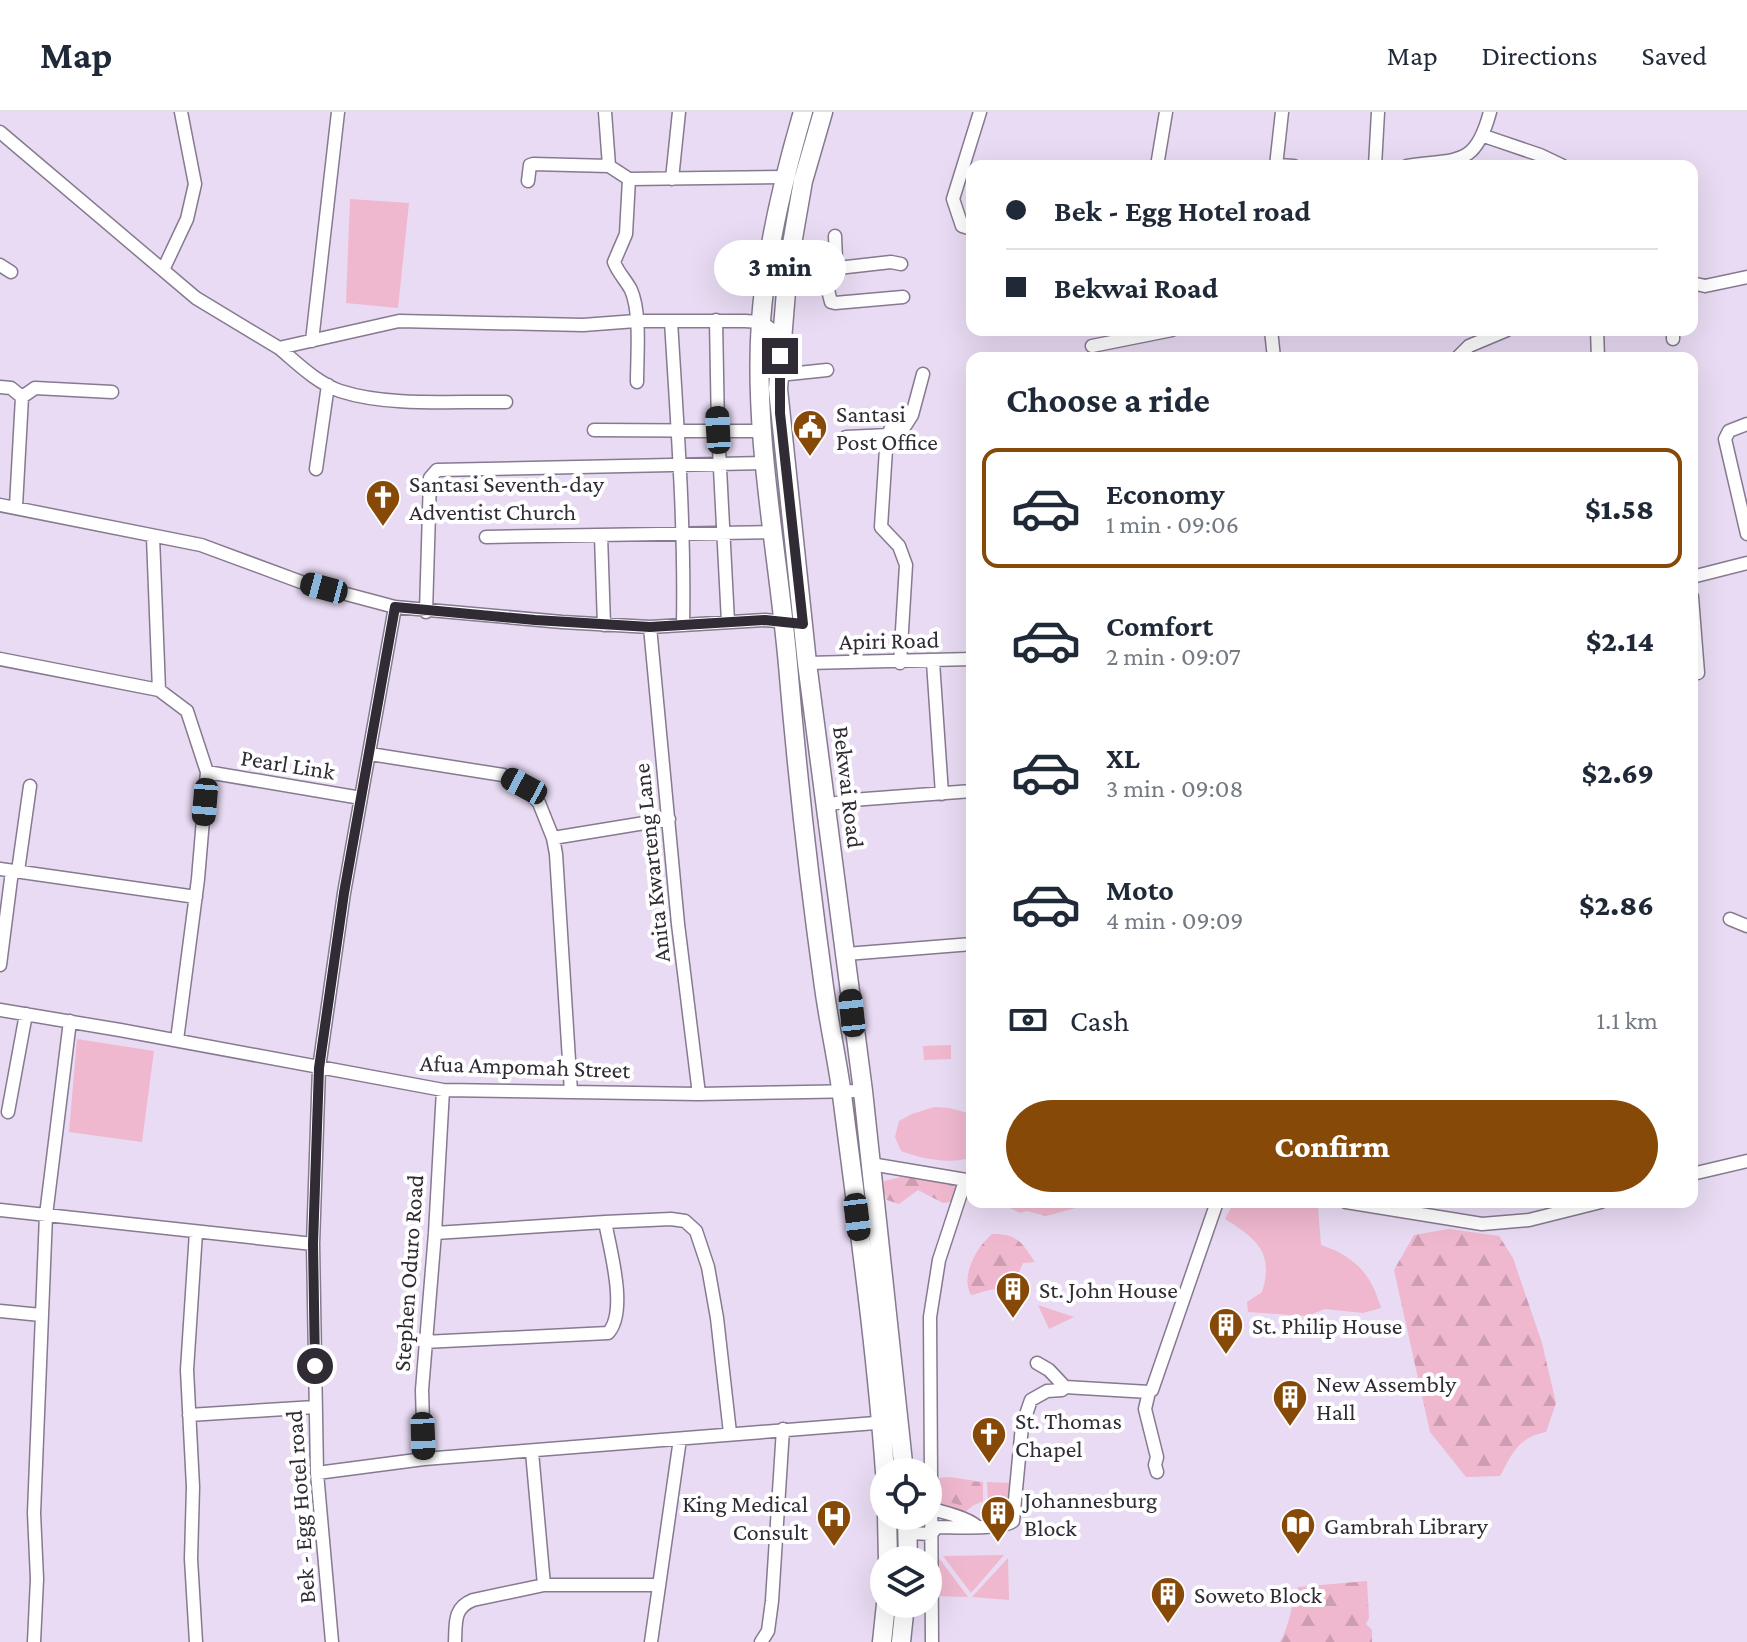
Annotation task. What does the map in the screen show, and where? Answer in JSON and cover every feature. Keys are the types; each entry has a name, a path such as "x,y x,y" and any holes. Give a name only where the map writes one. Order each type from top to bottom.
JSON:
{"highway":[{"name":"Bekwai Road","path":"803,112 784,177 761,322 766,463 824,987 890,1422 900,1458"},
{"name":"Bekwai Road","path":"823,112 803,181 796,267 781,336 779,375 786,476 807,663 835,860 871,1164 890,1422 886,1458"},
{"path":"809,862 835,860"},
{"path":"882,1642 885,1618"},
{"path":"901,1642 904,1618"}],"street":[{"path":"163,270 187,219 195,184 181,112"},
{"path":"312,341 338,112"},
{"path":"605,112 609,166"},
{"path":"672,179 679,112"},
{"path":"966,227 962,226 953,199 980,112"},
{"path":"1158,160 1166,112"},
{"path":"1277,160 1282,112"},
{"path":"1375,160 1378,112"},
{"path":"1471,160 1484,136 1490,112"},
{"path":"0,132 196,298 279,348 328,385 383,400 506,402"},
{"path":"1484,136 1547,160"},
{"path":"528,181 530,165 533,164 609,166 629,179 784,177"},
{"path":"629,179 626,234 614,262 619,276 630,288 635,304 637,382"},
{"path":"796,267 836,260 835,236"},
{"path":"796,267 829,269 891,262 901,264"},
{"path":"829,269 827,286 831,302 903,297"},
{"path":"1698,284 1705,286 1747,277"},
{"path":"279,348 399,321 583,325 716,320 761,322 781,336"},
{"path":"716,320 728,622"},
{"path":"671,321 679,431 683,625"},
{"path":"1092,346 1142,336"},
{"path":"1463,352 1469,346 1493,336"},
{"path":"779,375 827,370"},
{"path":"900,663 906,565 899,546 881,527 890,430 905,426 912,415 923,374"},
{"path":"316,469 328,385"},
{"path":"0,387 11,388 22,397"},
{"path":"22,397 35,388 112,392"},
{"path":"16,506 22,397"},
{"path":"1747,424 1729,431 1725,439 1747,534"},
{"path":"594,430 764,431"},
{"path":"846,437 889,435"},
{"path":"426,612 430,478 437,470 766,463"},
{"path":"0,505 201,545 301,582 426,612 650,627 728,622 783,621 803,624"},
{"path":"486,537 773,532"},
{"path":"601,535 604,625"},
{"path":"153,537 159,690"},
{"path":"1698,575 1747,563"},
{"name":"Bek - Egg Hotel road","path":"332,1642 317,1473 315,1407 313,1244 319,1068 361,798 395,607"},
{"name":"Anita Kwarteng Lane","path":"650,627 678,924 699,1094"},
{"path":"0,659 159,690 187,711 207,772 196,897 177,1040"},
{"name":"Apiri Road","path":"807,663 966,659"},
{"path":"933,662 942,794"},
{"path":"370,754 503,775 524,786 539,803 553,838 562,918 571,1092"},
{"name":"Pearl Link","path":"207,772 361,798"},
{"path":"0,965 10,870 30,786"},
{"path":"826,805 852,800 966,792"},
{"path":"553,838 669,819"},
{"path":"10,870 196,897"},
{"path":"1730,919 1747,926"},
{"path":"846,954 966,944"},
{"name":"Afua Ampomah Street","path":"0,1010 443,1090 699,1094 863,1091"},
{"path":"8,1112 26,1014"},
{"path":"34,1642 37,1579 34,1513 46,1215 70,1021"},
{"name":"Stephen Oduro Road","path":"424,1459 424,1342 435,1233 443,1090"},
{"path":"1698,1173 1747,1161"},
{"path":"871,1164 966,1180"},
{"path":"930,1458 930,1312 939,1260 966,1189"},
{"path":"1157,1472 1157,1457 1145,1409 1149,1392 1156,1385 1215,1208"},
{"path":"1383,1208 1482,1224 1529,1220 1577,1208"},
{"path":"0,1210 313,1244"},
{"path":"435,1233 605,1222 685,1221 696,1231 706,1257 717,1318 730,1433"},
{"path":"424,1342 608,1333 614,1326 616,1306 605,1222"},
{"path":"196,1232 187,1357 196,1642"},
{"path":"0,1311 41,1315"},
{"path":"1037,1363 1049,1370 1065,1387"},
{"path":"931,1534 937,1527 996,1527 1013,1521 1022,1426 1028,1405 1038,1395 1065,1387 1149,1392"},
{"path":"189,1415 315,1407"},
{"path":"317,1473 424,1459 890,1422"},
{"path":"765,1638 772,1601 783,1429"},
{"path":"651,1642 680,1439"},
{"path":"532,1452 544,1585"},
{"path":"942,1513 968,1519 976,1526"},
{"path":"921,1530 931,1534"},
{"path":"931,1530 932,1642"},
{"path":"455,1642 456,1613 462,1604 544,1585 659,1585"}],"green space":[{"path":"350,199 409,203 398,308 346,303"},
{"path":"77,1039 154,1051 142,1142 69,1132"},
{"path":"951,1045 951,1059 924,1060 923,1046"},
{"path":"934,1107 966,1112 966,1158 936,1160 901,1151 895,1137 899,1121"},
{"path":"905,1176 952,1184 963,1200 943,1203 918,1190 899,1204 887,1200 884,1181"},
{"path":"1010,1208 1076,1208 1046,1216 1027,1211 1020,1213"},
{"path":"1231,1208 1318,1208 1321,1245 1333,1249 1360,1268 1372,1285 1381,1308 1363,1313 1325,1309 1307,1316 1248,1312 1247,1302 1262,1292 1266,1266 1264,1256 1253,1240 1225,1219"},
{"path":"1449,1229 1499,1236 1513,1258 1542,1343 1556,1403 1546,1432 1523,1442 1500,1476 1466,1477 1430,1432 1394,1270 1414,1235"},
{"path":"992,1234 1018,1240 1035,1262 1023,1263 1019,1272 1022,1282 1019,1289 1022,1293 1019,1298 997,1289 971,1295 969,1270 981,1246"},
{"path":"1038,1305 1074,1317 1049,1329"},
{"path":"942,1478 983,1482 983,1501 965,1512 942,1510"},
{"path":"942,1479 979,1482 981,1486 968,1504 942,1500"},
{"path":"987,1482 1011,1483 1010,1501 988,1501"},
{"path":"1004,1555 971,1593 943,1556"},
{"path":"1008,1558 1009,1600 972,1597"},
{"path":"942,1562 968,1597 942,1596"},
{"path":"1367,1581 1369,1618 1366,1624 1372,1630 1372,1642 1280,1642 1298,1587"}],"place":[{"name":"Santasi Post Office","path":"810,458"},
{"name":"Santasi Seventh-day Adventist Church","path":"383,528"},
{"name":"St. John House","path":"1013,1320"},
{"name":"St. Philip House","path":"1226,1356"},
{"name":"New Assembly Hall","path":"1290,1428"},
{"name":"St. Thomas Chapel","path":"989,1465"},
{"name":"Johannesburg Block","path":"998,1544"},
{"name":"King Medical Consult","path":"834,1548"},
{"name":"Gambrah Library","path":"1298,1556"},
{"name":"Soweto Block","path":"1168,1625"}],"route":[{"path":"315,1366 313,1244 319,1068 344,893 395,607 426,612 650,627 765,620 803,624 780,413 780,356"}]}
